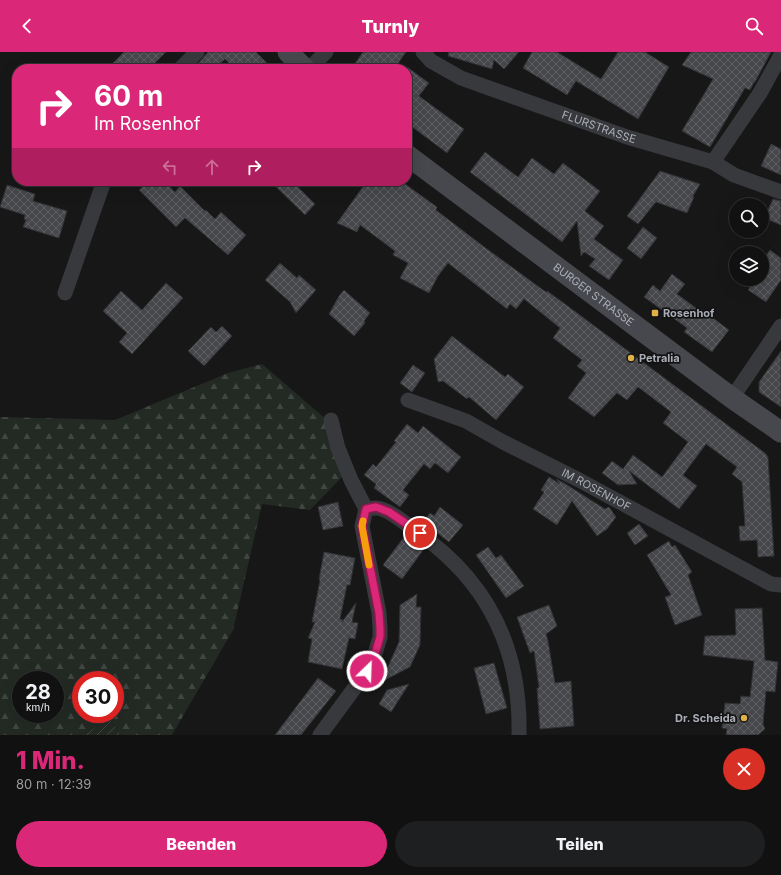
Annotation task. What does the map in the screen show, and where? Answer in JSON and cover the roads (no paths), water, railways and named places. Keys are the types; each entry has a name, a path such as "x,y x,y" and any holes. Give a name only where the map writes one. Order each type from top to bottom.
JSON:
{"main road":[{"path":"288,52 301,64"},
{"name":"BURGER STRASSE","path":"412,159 732,398 781,432"}],"street":[{"path":"185,64 197,52"},
{"path":"314,64 326,52"},
{"name":"FLURSTRASSE","path":"423,52 431,61 461,78 627,137 713,162 734,175 781,192"},
{"path":"713,162 760,93 781,55"},
{"path":"65,293 102,186"},
{"path":"732,398 781,326"},
{"name":"IM ROSENHOF","path":"408,400 466,421 503,442 593,487 771,584 781,585"},
{"path":"320,735 367,671 374,657 380,637 379,613 362,526 366,509 351,480 338,448 331,420"},
{"path":"366,509 376,507 389,512 420,533 452,559 477,588 495,618 512,662 520,714 520,735"}],"place":[{"name":"Rosenhof","path":"655,313"},
{"name":"Petralia","path":"631,358"},
{"name":"Dr. Scheida","path":"744,718"}]}
